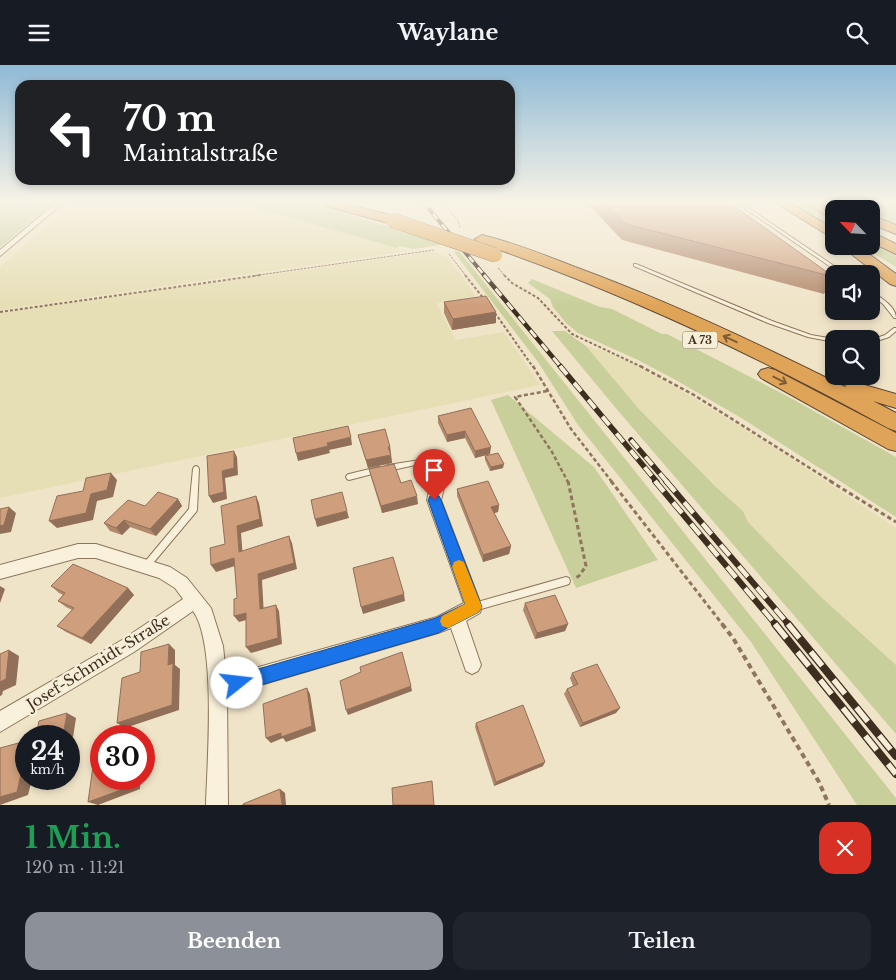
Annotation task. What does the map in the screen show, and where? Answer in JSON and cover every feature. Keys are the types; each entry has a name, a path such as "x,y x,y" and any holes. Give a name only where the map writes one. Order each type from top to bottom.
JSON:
{"highway":[{"name":"A 73","path":"444,238 493,258 573,285 660,321 737,358 896,443"},
{"name":"A 73","path":"476,238 628,294 847,396 896,423"},
{"path":"880,241 896,249"},
{"path":"860,255 896,281"},
{"path":"868,255 896,272"},
{"path":"774,361 852,389 896,401"}],"street":[{"path":"0,254 19,238"},
{"path":"218,689 438,625 474,607 434,500 444,463"},
{"path":"0,572 78,551 110,553 164,573 181,583 204,614 214,646 218,689 217,805"},
{"name":"Josef-Schmidt-Straße","path":"0,722 128,646 194,601"},
{"path":"456,617 472,665"}],"lane":[{"path":"790,238 831,265"},
{"path":"635,265 770,322 825,339"},
{"path":"880,299 896,317"},
{"path":"880,339 896,329"},
{"path":"349,477 405,464 420,462 444,463"},
{"path":"145,567 194,510 196,469"},
{"path":"474,607 566,581"}],"path":[{"path":"0,312 437,251"},
{"path":"443,251 451,257 486,302"},
{"path":"493,258 512,283 538,298 572,334 627,359 694,395 896,522"},
{"path":"492,310 527,357 570,429 733,638 819,782 829,805"},
{"path":"548,391 515,397 552,452 569,483 586,566 580,576 566,581"}],"shaded area":[{"path":"33,238 361,238 408,251 0,310 0,267"},
{"path":"429,252 438,253 448,258 476,296 436,303 456,340 504,332 540,385 0,498 0,313"},
{"path":"586,346 626,360 689,395 783,453 896,528 896,665 820,596 748,522 743,511 716,487 639,409"}],"green space":[{"path":"0,238 12,238 0,247"},
{"path":"360,238 425,238 446,244 414,249 399,246 397,248"},
{"path":"880,247 896,256 896,267 876,255 880,255"},
{"path":"459,251 896,798 896,805 857,805 751,642 578,425 538,362 454,252"},
{"path":"532,279 600,307 612,309 662,334 667,334 787,396 896,457 896,517 743,419 674,379 638,360 578,333 566,323 553,307 550,299 528,283"},
{"path":"552,331 565,331 586,346 639,409 716,487 743,511 748,522 820,596 896,665 896,734 614,406"},
{"path":"508,395 594,467 658,560 576,588 491,400"}],"building":[{"path":"679,238 779,238 825,271 825,275"},
{"path":"486,296 496,312 453,319 444,302"},
{"path":"471,408 491,447 475,451 465,431 447,435 438,416"},
{"path":"348,426 351,437 327,443 328,446 296,453 293,438"},
{"path":"385,429 391,455 366,460 358,435"},
{"path":"234,451 234,468 222,471 224,492 209,496 207,456"},
{"path":"498,453 504,464 491,467 485,456"},
{"path":"394,464 401,483 411,480 417,496 381,506 369,469"},
{"path":"111,473 107,490 91,494 86,513 49,521 57,496 83,491 86,478"},
{"path":"488,481 499,505 491,507 511,546 483,555 457,489"},
{"path":"158,492 178,499 150,529 124,520 116,528 104,523 128,500 145,506"},
{"path":"342,492 347,511 315,519 311,500"},
{"path":"256,496 260,519 237,526 239,552 289,536 294,563 258,574 260,609 276,605 278,638 246,647 246,613 234,616 234,599 237,598 234,558 211,565 210,548 225,544 221,506"},
{"path":"9,507 4,525 0,526 0,509"},
{"path":"393,557 404,594 361,607 353,568"},
{"path":"73,564 128,588 82,638 57,626 74,608 58,601 65,593 51,586"},
{"path":"555,595 568,624 537,633 525,603"},
{"path":"169,644 168,665 173,663 172,705 117,723 122,678 140,672 141,652"},
{"path":"9,650 6,679 0,682 0,654"},
{"path":"402,652 411,686 346,710 340,681 361,672 360,667"},
{"path":"597,664 620,708 583,723 567,689 578,684 572,673"},
{"path":"307,688 312,726 281,737 281,733 266,738 263,704"},
{"path":"523,705 545,762 496,782 476,723"},
{"path":"67,713 65,725 38,725 39,721"},
{"path":"15,744 15,790 17,790 17,792 0,797 0,748"},
{"path":"432,781 434,805 393,805 392,788"},
{"path":"90,788 90,790 121,790 88,802"},
{"path":"280,789 282,805 243,805 243,804"}],"railway":[{"path":"453,238 485,276"},
{"path":"484,275 561,367"},
{"path":"560,366 657,482"},
{"path":"631,440 667,482"},
{"path":"655,481 776,625"},
{"path":"666,481 789,625"},
{"path":"775,624 896,774"},
{"path":"788,624 896,756"}],"slow traffic":[{"path":"448,621 474,607 459,567"}],"route":[{"path":"237,683 438,625 474,607 434,500"}]}
